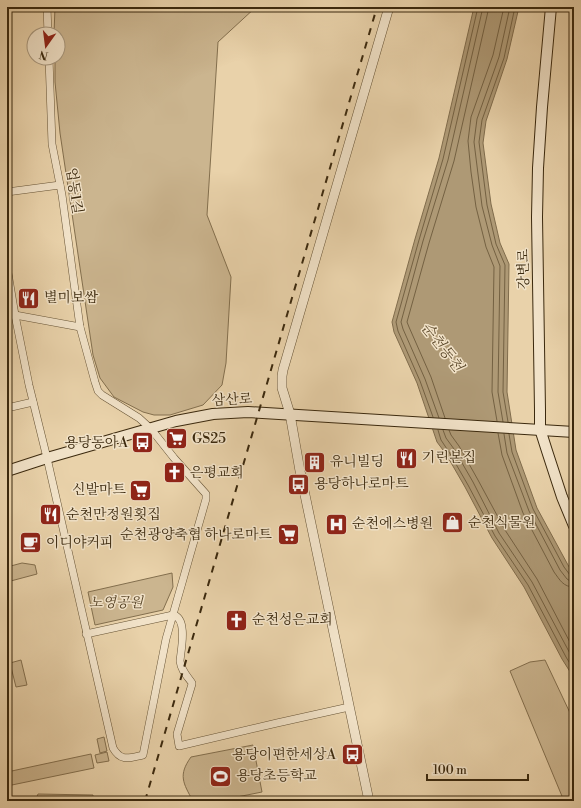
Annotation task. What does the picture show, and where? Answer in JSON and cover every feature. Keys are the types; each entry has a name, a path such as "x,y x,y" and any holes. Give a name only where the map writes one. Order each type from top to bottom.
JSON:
{"main road":[{"name":"강변로","path":"551,7 538,168 537,217 540,430 553,472 574,526"},
{"name":"삼산로","path":"7,471 47,458 176,422 213,414 248,412 290,414 540,430"},
{"path":"540,430 574,432"}],"street":[{"path":"48,7 48,26"},
{"path":"369,801 300,471 290,414 282,388 282,376 389,7"},
{"name":"업동1길","path":"49,66 52,144 60,185 80,327 98,391 139,418 152,429 174,458 206,494 206,499 172,615"},
{"path":"7,192 60,185"},
{"path":"7,267 9,289 29,385 47,458 86,634 113,748 117,755 123,758 142,755 172,615"},
{"path":"7,315 15,315 80,327"},
{"path":"7,408 33,402"},
{"path":"86,634 176,615 181,624 183,636 180,661 181,666 182,670 192,683 177,734 179,746 349,707"}],"green space":[{"path":"55,7 256,7 218,42 207,215 231,277 226,363 222,385 203,405 170,415 154,415 143,412 114,397 100,378 93,355 60,133 55,82 55,66 66,66 66,26 54,26"},
{"path":"22,563 35,565 37,574 7,582 7,567"},
{"name":"노영공원","path":"172,573 173,587 163,610 95,625 88,592"},
{"path":"21,660 27,685 16,687 10,663"},
{"path":"545,660 571,715 574,766 574,801 564,801 510,671 530,662"},
{"path":"104,737 107,751 100,753 97,739"},
{"name":"용당초등학교","path":"253,745 262,792 217,801 193,801 183,779 184,769 191,757"},
{"path":"107,752 109,761 97,763 95,755"},
{"path":"91,754 94,768 7,786 7,772"},
{"path":"38,794 93,795 93,801 35,801"}],"water":[{"name":"순천동천","path":"474,7 519,7 507,59 486,121 483,143 491,204 500,243 509,264 507,392 516,450 537,508 574,575 574,678 562,659 524,587 492,538 465,487 446,454 437,442 417,383 394,332 392,322 439,158"}],"railway":[{"path":"145,801 377,7"}],"place":[{"name":"별미보쌈","path":"29,298"},
{"name":"GS25","path":"177,439"},
{"name":"용당동아A","path":"143,443"},
{"name":"기린본집","path":"407,458"},
{"name":"유니빌딩","path":"314,462"},
{"name":"은평교회","path":"174,473"},
{"name":"용당하나로마트","path":"298,484"},
{"name":"신발마트","path":"141,490"},
{"name":"순천만정원횟집","path":"50,515"},
{"name":"순천식물원","path":"453,523"},
{"name":"순천에스병원","path":"336,524"},
{"name":"순천광양축협 하나로마트","path":"288,535"},
{"name":"이디야커피","path":"30,543"},
{"name":"순천성은교회","path":"237,620"},
{"name":"용당이편한세상A","path":"352,755"},
{"name":"용당초등학교","path":"221,776"}]}
